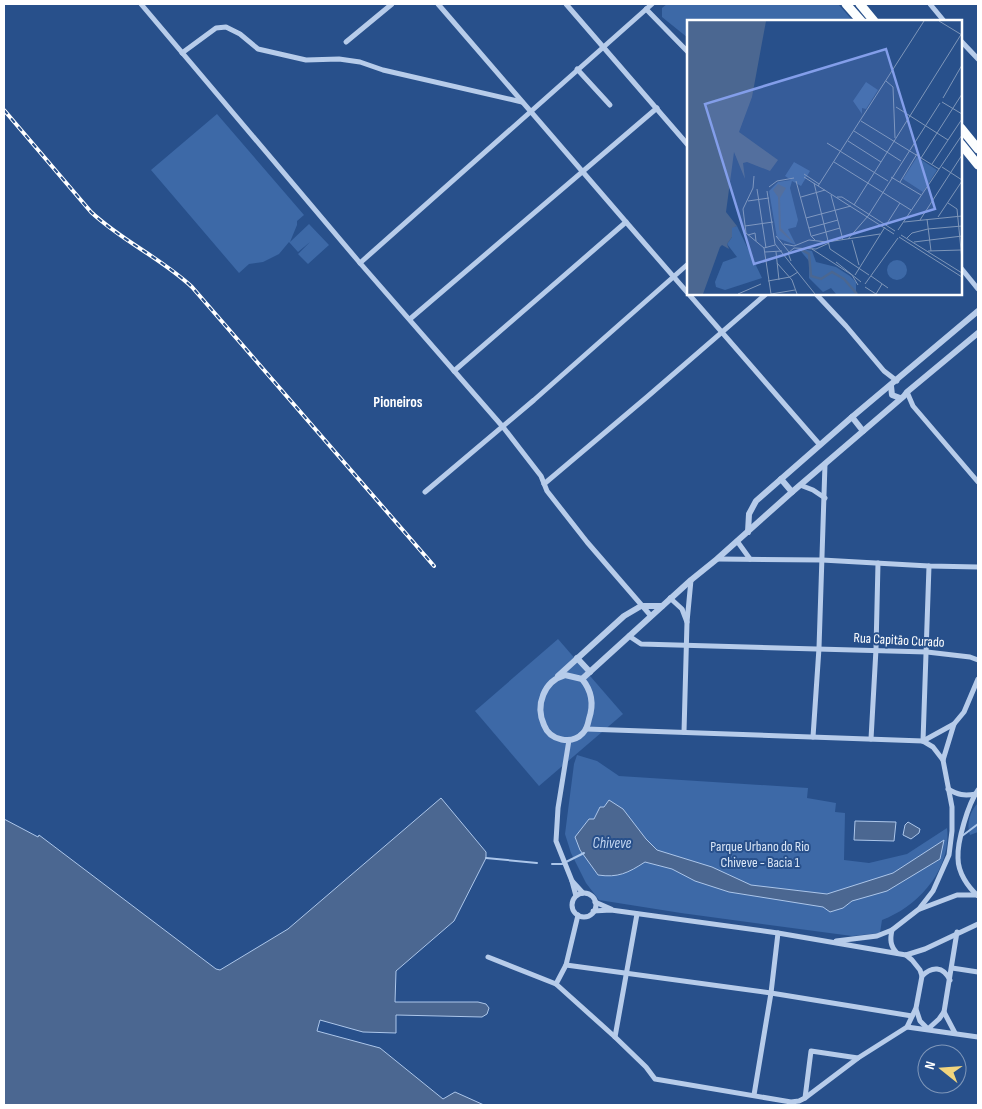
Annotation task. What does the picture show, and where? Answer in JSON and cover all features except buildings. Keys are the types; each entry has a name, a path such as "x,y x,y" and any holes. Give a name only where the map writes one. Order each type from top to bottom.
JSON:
{"highway":[{"path":"846,4 859,20"},
{"path":"860,4 873,20"},
{"path":"962,129 978,149 969,154"},
{"path":"962,145 978,165"}],"street":[{"path":"141,4 360,263 503,426 541,476 547,491 587,542 651,616"},
{"path":"346,42 392,4"},
{"path":"438,4 687,293"},
{"path":"566,4 687,144"},
{"path":"360,263 530,110 652,4"},
{"path":"930,4 943,20"},
{"path":"646,9 687,51"},
{"path":"182,53 216,28 226,27 240,34 258,49 306,60 339,59 360,62 383,70 523,102"},
{"path":"962,42 978,59"},
{"path":"577,69 610,105"},
{"path":"410,319 657,108"},
{"path":"454,371 626,222"},
{"path":"425,492 687,265"},
{"path":"962,269 978,289"},
{"path":"689,295 820,445"},
{"path":"544,484 765,295"},
{"path":"817,295 884,371 903,385 913,406 978,482"},
{"path":"903,385 978,311"},
{"path":"972,317 978,323"},
{"path":"748,532 751,508 756,501 852,417 891,386 903,385 978,333"},
{"path":"884,371 891,386 890,391 892,395 913,406"},
{"path":"582,678 670,598 904,396 903,385"},
{"path":"852,417 863,431"},
{"path":"813,737 826,464"},
{"path":"781,479 792,492"},
{"path":"800,485 824,498"},
{"path":"737,541 750,560"},
{"path":"717,559 822,560 978,567"},
{"path":"871,739 878,563"},
{"path":"923,741 929,566"},
{"path":"684,732 687,622 691,580"},
{"path":"670,598 682,609 687,622"},
{"path":"557,677 565,675 582,678 589,688 592,700 591,713 586,729 582,734 569,740 555,737 544,726 543,694 549,684 624,616 642,606 662,606"},
{"name":"Rua Capitão Curado","path":"629,636 641,644 876,649 927,652 970,657 978,660"},
{"path":"577,658 590,672"},
{"path":"923,741 954,724 972,698 978,679"},
{"path":"831,942 877,936 892,930 919,909 933,891 949,855 953,819 943,760 954,724"},
{"path":"586,729 923,741 933,747 943,760"},
{"path":"569,740 558,808 556,841 576,896 572,906 575,913 584,916 589,915 593,911 595,902"},
{"path":"948,789 964,796 977,792"},
{"path":"977,792 966,816 958,860 965,881 977,896"},
{"path":"572,881 583,893 591,895 595,902 611,910"},
{"path":"576,896 583,893"},
{"path":"919,909 957,895 977,896"},
{"path":"593,911 611,910 778,933 906,955 925,949 957,932 978,924"},
{"path":"615,1037 637,914"},
{"path":"556,984 566,965 578,915"},
{"path":"892,930 890,938 892,948 898,954"},
{"path":"928,1029 944,1012 957,932"},
{"path":"754,1095 771,993 778,933"},
{"path":"488,957 556,984 615,1037 655,1079 791,1102 805,1098 858,1058 906,1027 916,1008 922,976 920,970 906,955"},
{"path":"566,965 771,993 912,1016"},
{"path":"952,968 978,972"},
{"path":"922,976 929,969 938,969 943,971 950,980"},
{"path":"916,1008 920,1021 928,1029"},
{"path":"944,1012 955,1033"},
{"path":"906,1027 978,1037"},
{"path":"805,1098 811,1051 858,1058"}],"green space":[{"path":"667,4 838,4 852,20 687,20 687,37 662,17 662,8"},
{"path":"217,114 304,215 297,221 290,242 309,224 329,245 308,264 298,254 310,242 298,252 289,242 279,254 263,262 249,264 239,273 151,170"},
{"path":"558,639 623,714 539,786 475,711"},
{"name":"Parque Urbano do Rio Chiveve - Bacia 1","path":"577,755 597,761 619,776 808,788 807,798 836,803 835,812 845,813 844,860 869,863 907,854 947,828 944,858 930,885 920,896 908,906 882,920 880,933 852,936 599,900 586,883 571,853 565,834 574,764"},
{"path":"978,803 978,832 970,835 969,818"}],"water":[{"path":"441,798 486,852 486,858 454,921 396,971 395,1002 478,1002 486,1004 489,1008 487,1014 482,1017 396,1015 396,1033 363,1032 320,1020 317,1031 380,1048 443,1099 455,1092 484,1105 4,1105 4,819 38,837 39,835 216,969 220,970 288,929"},
{"name":"Chiveve","path":"609,800 623,809 657,850 712,867 751,885 827,894 893,873 944,840 940,859 887,891 852,901 843,908 830,912 823,907 729,892 695,881 672,869 645,862 623,874 611,876 598,875 580,850 575,837 589,819 594,819 600,807 604,807"},
{"path":"855,821 896,822 894,841 854,840"},
{"path":"908,822 920,829 919,833 911,839 903,835 905,825"}],"waterway":[{"path":"962,836 978,824"},
{"path":"552,864 562,864 584,853"},
{"path":"486,858 537,863"}],"railway":[{"path":"4,110 91,212 115,232 168,267 192,287 434,566"}],"district":[{"name":"Pioneiros","path":"398,402"}]}
